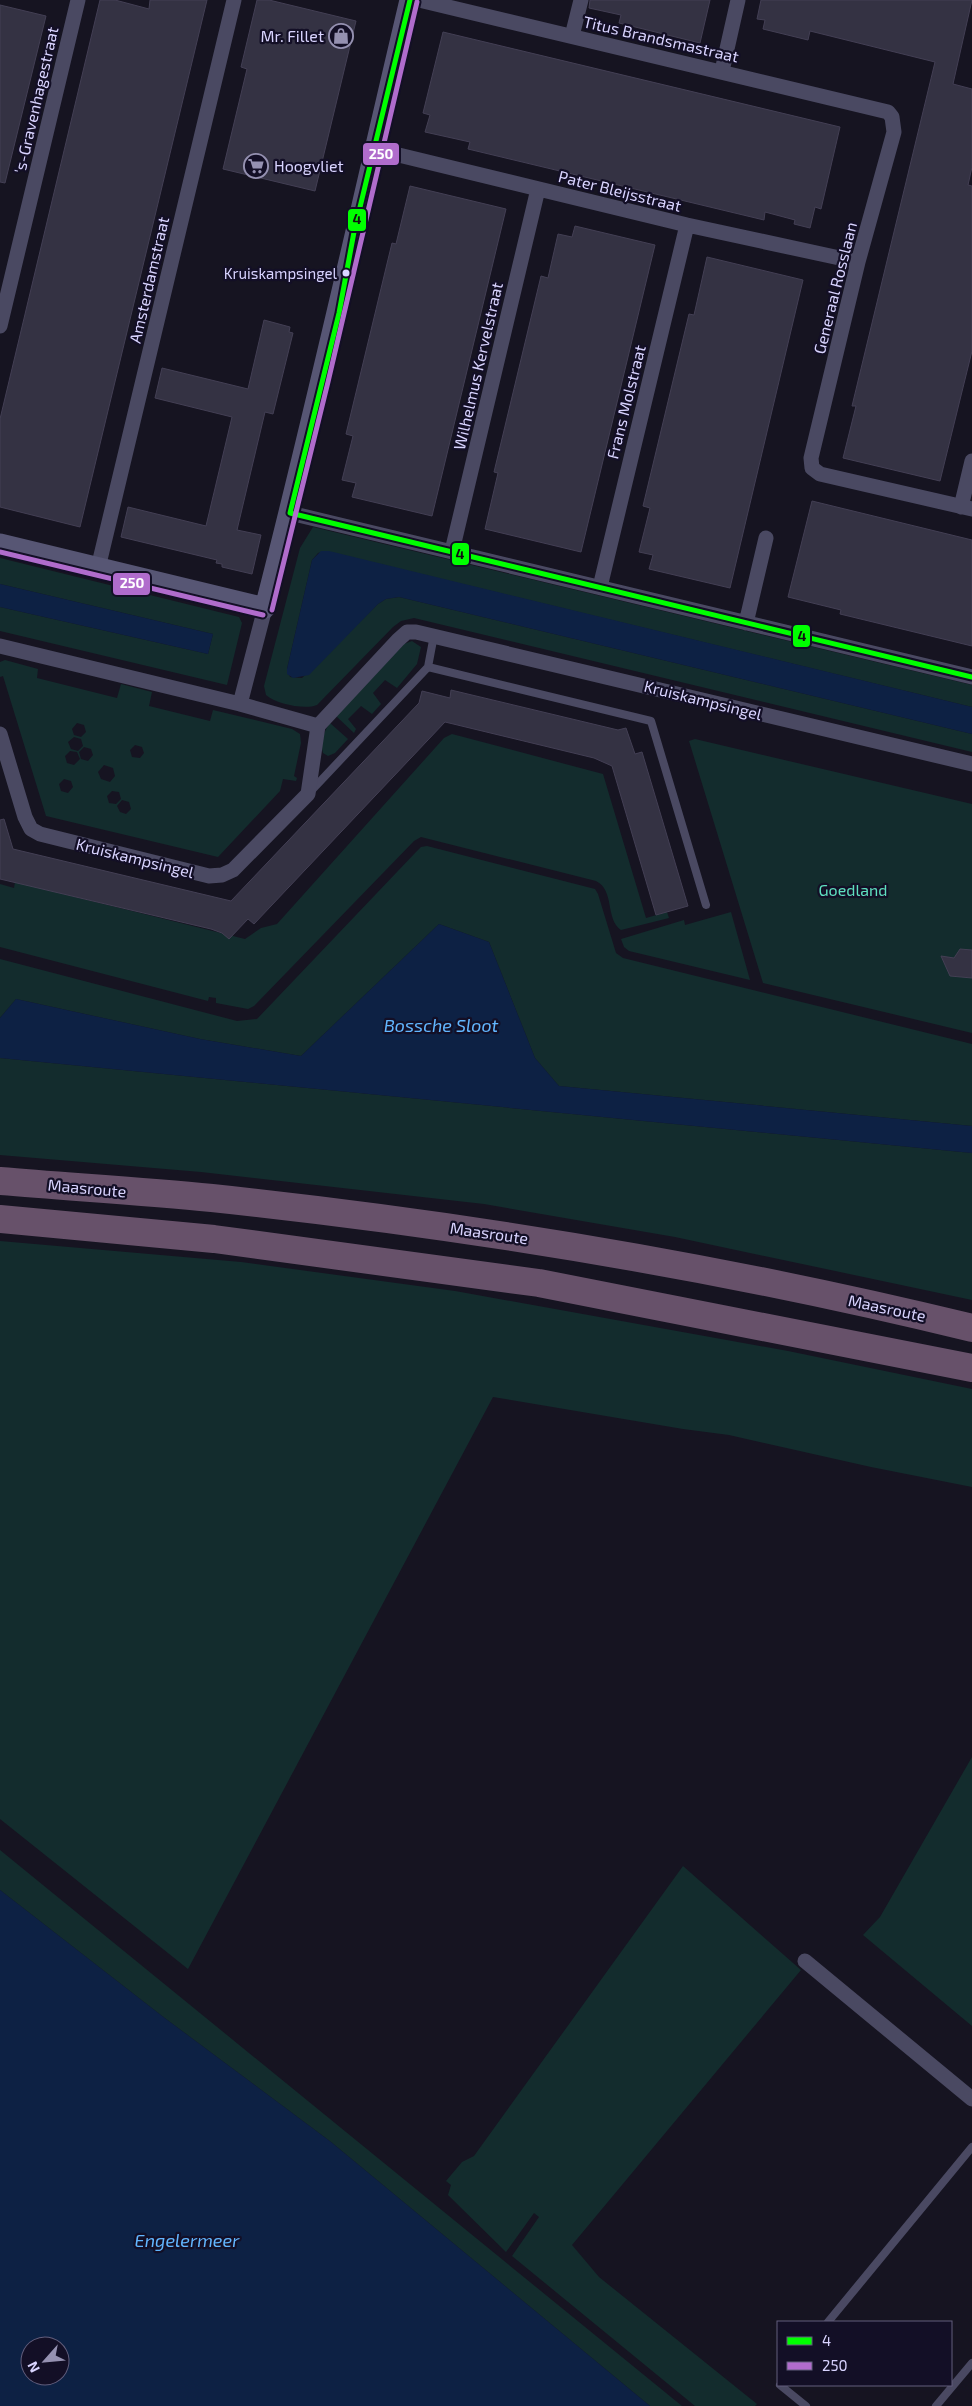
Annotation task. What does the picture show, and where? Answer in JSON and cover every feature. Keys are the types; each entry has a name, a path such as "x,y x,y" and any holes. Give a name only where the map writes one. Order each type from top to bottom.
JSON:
{"highway":[{"name":"Maasroute","path":"0,1181 211,1198 413,1222 550,1242 701,1268 972,1328"},
{"path":"0,1219 214,1239 538,1283 972,1368"}],"street":[{"name":"'s-Gravenhagestraat","path":"0,326 78,0"},
{"name":"Amsterdamstraat","path":"98,568 234,0"},
{"path":"240,704 290,513 410,0"},
{"name":"Titus Brandsmastraat","path":"419,0 882,110 892,117"},
{"path":"572,36 581,0"},
{"path":"722,71 738,0"},
{"name":"Generaal Rosslaan","path":"892,117 894,132 858,262 811,458 812,468 820,474 966,508"},
{"name":"Pater Bleijsstraat","path":"374,149 687,225 858,262"},
{"name":"Wilhelmus Kervelstraat","path":"452,551 538,189"},
{"name":"Frans Molstraat","path":"600,587 687,225"},
{"path":"966,508 972,461"},
{"path":"290,513 972,678"},
{"path":"746,623 766,538"},
{"path":"0,544 265,608"},
{"name":"Kruiskampsingel","path":"318,726 407,632 434,635 972,764"},
{"path":"0,646 240,704 318,726 308,794"},
{"name":"Kruiskampsingel","path":"0,734 25,817 31,829 40,834 209,876 222,875 233,870 308,794"},
{"path":"805,1961 972,2099"}],"lane":[{"path":"428,667 434,635"},
{"name":"Kruiskampsingel","path":"308,794 428,667 651,721 706,905"},
{"path":"829,2321 972,2147"},
{"path":"936,2406 972,2363"},
{"path":"781,2386 806,2406"}],"green space":[{"path":"313,527 972,685 972,707 325,551 318,553 312,560 287,669 290,677 302,678 378,604 386,599 399,597 972,734 972,752 414,618 401,621 393,627 317,705 305,707 276,701 266,695 264,686 300,548"},
{"path":"0,558 239,617 242,623 227,685 0,631 0,607 208,654 213,634 0,584"},
{"path":"412,641 421,647 417,664 397,688 385,680 373,693 381,704 372,714 361,706 348,719 356,729 354,733 336,716 404,644"},
{"path":"5,660 38,669 37,678 117,698 121,684 152,692 149,706 210,721 213,710 292,729 300,734 301,743 294,776 297,778 296,781 283,779 280,791 218,857 46,816 3,676 0,677 0,662","holes":["77,723 84,725 86,732 81,737 74,735 72,729","74,737 81,739 83,746 78,751 71,749 68,742","135,745 142,747 144,753 140,758 132,757 130,750","84,747 91,749 93,755 88,761 81,759 79,752","70,751 77,752 80,759 74,765 67,763 65,756","104,765 113,768 115,776 110,782 101,779 98,772","64,779 71,781 73,787 68,793 61,791 59,784","112,791 119,792 121,799 116,804 109,803 107,796","122,800 129,802 131,809 126,814 120,812 117,806"]},
{"path":"330,723 348,739 335,753 328,756 323,753 322,741"},
{"path":"452,734 603,774 646,918 667,912 669,918 621,930 613,919 606,891 596,881 421,837 414,841 254,1006 248,1009 216,1003 216,998 209,997 208,1001 0,947 0,884 14,888 15,882 245,939 261,928 277,924 444,738"},
{"name":"Goedland","path":"695,739 972,804 972,1033 763,983 689,741"},
{"path":"427,846 595,889 616,953 623,958 972,1044 972,1126 559,1086 535,1058 489,942 439,924 301,1056 200,1039 16,999 0,1018 0,959 237,1021 257,1019 416,852 421,847"},
{"path":"731,912 750,980 629,951 624,947 621,939 684,920 685,925"},
{"path":"0,1058 972,1153 972,1300 675,1237 484,1204 201,1172 0,1155"},
{"path":"0,1241 241,1262 455,1291 788,1351 972,1389 972,1487 871,1467 729,1435 493,1397 188,1969 0,1819"},
{"path":"972,1757 972,2026 863,1935 880,1917"},
{"path":"0,1850 682,2406 650,2406 331,2142 162,2016 0,1890"},
{"path":"683,1866 801,1970 572,2245 599,2277 757,2404 755,2406 695,2406 512,2256 539,2217 534,2213 506,2252 448,2195 451,2185 446,2181 462,2162 474,2156"}],"water":[{"path":"321,551 329,551 972,707 972,734 399,597 386,599 378,604 309,675 293,678 287,674 287,669 312,560"},
{"path":"0,584 213,634 208,654 0,607"},
{"name":"Bossche Sloot","path":"439,924 489,942 535,1058 559,1086 972,1126 972,1153 0,1058 0,1018 16,999 200,1039 301,1056"},
{"name":"Engelermeer","path":"0,1890 162,2016 331,2142 650,2406 0,2406"}],"building":[{"path":"100,0 115,0 149,9 150,0 207,0 80,527 0,507 0,419"},
{"path":"257,0 269,0 356,21 315,191 223,169 247,69 241,67"},
{"path":"590,0 710,0 700,43 619,23 621,15 589,8"},
{"path":"761,0 972,0 953,84 972,89 972,167 968,185 972,186 972,351 940,481 843,458 856,406 852,406 935,62 810,31 808,40 763,29 765,20 757,19"},
{"path":"0,5 46,16 5,183 0,182"},
{"path":"443,32 840,127 821,209 815,207 810,228 794,224 795,220 765,212 764,220 468,149 470,142 425,132 430,115 423,113"},
{"path":"410,186 506,209 432,516 352,497 356,483 342,480 353,436 346,434 392,243 396,244"},
{"path":"575,226 655,245 581,552 485,529 498,473 494,472 541,276 548,278 558,234 572,237"},
{"path":"707,257 803,280 730,588 649,569 653,555 639,552 650,508 643,506 689,314 694,315"},
{"path":"264,320 290,327 289,332 293,333 273,414 265,412 237,530 261,535 252,574 222,567 222,564 216,563 217,560 121,537 128,507 206,526 232,417 155,398 162,368 248,389"},
{"path":"812,501 972,540 972,646 840,614 841,610 788,597"},
{"path":"451,690 618,730 626,728 635,754 642,752 688,906 656,915 612,766 594,758 445,722 254,924 248,919 229,939 222,933 211,929 0,879 0,820 4,819 13,849 231,901 419,703 422,691 450,698"},
{"path":"960,949 972,950 972,978 950,976 941,956 954,958"}],"transit line":[{"name":"4","path":"290,513 339,313 354,232 410,0"},
{"name":"250","path":"272,610 328,382 417,2"},
{"name":"4","path":"290,513 972,677"},
{"name":"250","path":"0,552 263,615"}],"place":[{"name":"Mr. Fillet","path":"341,36"},
{"name":"Hoogvliet","path":"256,166"},
{"name":"Kruiskampsingel","path":"346,273"}]}
